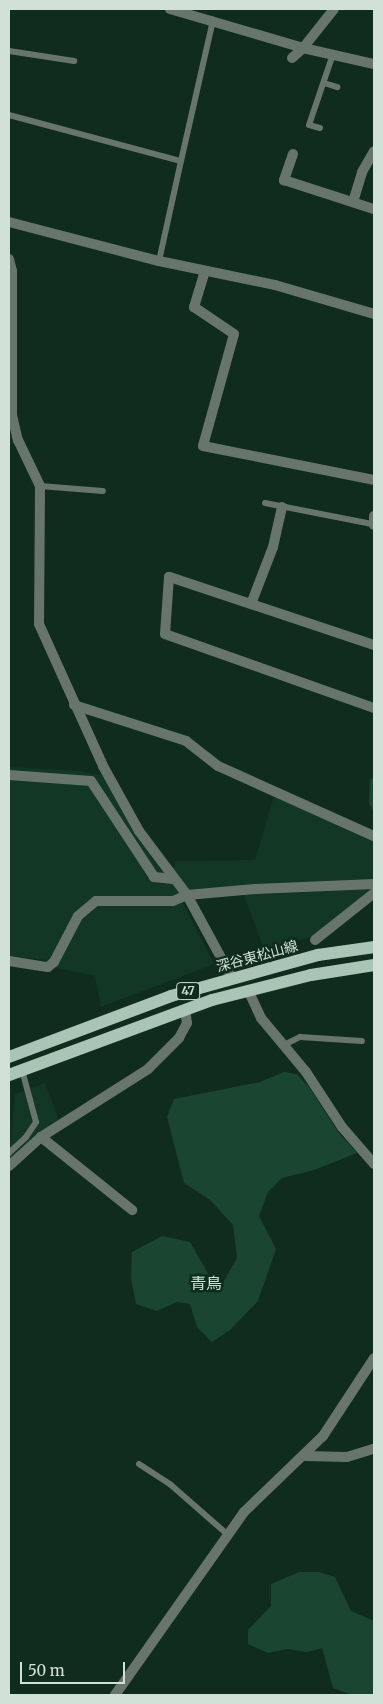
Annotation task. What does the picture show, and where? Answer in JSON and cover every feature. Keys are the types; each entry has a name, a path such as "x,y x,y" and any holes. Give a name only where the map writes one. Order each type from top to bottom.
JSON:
{"main road":[{"name":"深谷東松山線","path":"9,1057 171,996 318,955 374,947"},
{"name":"47","path":"9,1075 185,1010 248,990 374,965"}],"street":[{"path":"170,9 213,20 332,57 374,64"},
{"path":"292,58 303,48 334,9"},
{"path":"352,202 362,172 374,151"},
{"path":"293,154 284,180 374,208"},
{"path":"9,222 159,261 292,289 374,314"},
{"path":"9,260 12,271 12,415 18,440 40,486 39,624 74,705 128,813 173,879 187,895 232,978"},
{"path":"205,271 194,307 234,334 203,446 374,480"},
{"path":"251,604 273,547 282,507"},
{"path":"374,645 169,577 165,634 374,708"},
{"path":"74,705 186,741 218,766 374,836"},
{"path":"9,775 91,781 154,877 173,879"},
{"path":"9,961 48,966 54,962 78,916 96,902 173,901 187,895 374,884"},
{"path":"315,940 374,893"},
{"path":"248,990 261,1018 284,1045 342,1128 374,1164"},
{"path":"9,1166 41,1137 148,1069 173,1046 184,1030 187,1023 185,1010"},
{"path":"41,1137 132,1210"},
{"path":"115,1695 227,1534 264,1491 306,1456 323,1436 374,1358"},
{"path":"306,1456 348,1457 374,1449"}],"lane":[{"path":"159,261 213,20"},
{"path":"9,51 74,61"},
{"path":"320,128 309,125 332,57"},
{"path":"324,82 337,87"},
{"path":"9,115 181,161"},
{"path":"40,486 103,491"},
{"path":"265,504 374,522"},
{"path":"284,1045 300,1037 362,1041"},
{"path":"9,1153 26,1137 36,1122 22,1070"},
{"path":"139,1464 170,1485 227,1534"}],"shaded area":[{"path":"9,767 82,771 104,776 165,872 175,867 175,861 255,860 274,796 374,840 374,889 309,938 264,949 243,893 182,901 214,964 101,1007 95,976 57,968 46,960 9,956"},
{"path":"374,777 374,812 369,803 370,780"},
{"path":"284,1072 297,1074 309,1087 338,1132 357,1153 314,1170 282,1178 268,1192 259,1216 276,1249 258,1301 230,1330 212,1342 197,1327 190,1304 177,1302 157,1311 136,1304 131,1278 132,1252 162,1236 190,1242 218,1291 237,1258 233,1225 210,1200 184,1183 167,1117 174,1099 260,1082"},
{"path":"45,1083 60,1123 9,1162 15,1094"},
{"path":"299,1572 319,1572 335,1577 351,1611 374,1621 374,1695 352,1695 333,1688 322,1648 307,1652 287,1649 268,1653 248,1644 248,1630 271,1606 271,1584"}],"district":[{"name":"青鳥","path":"206,1283"}]}
